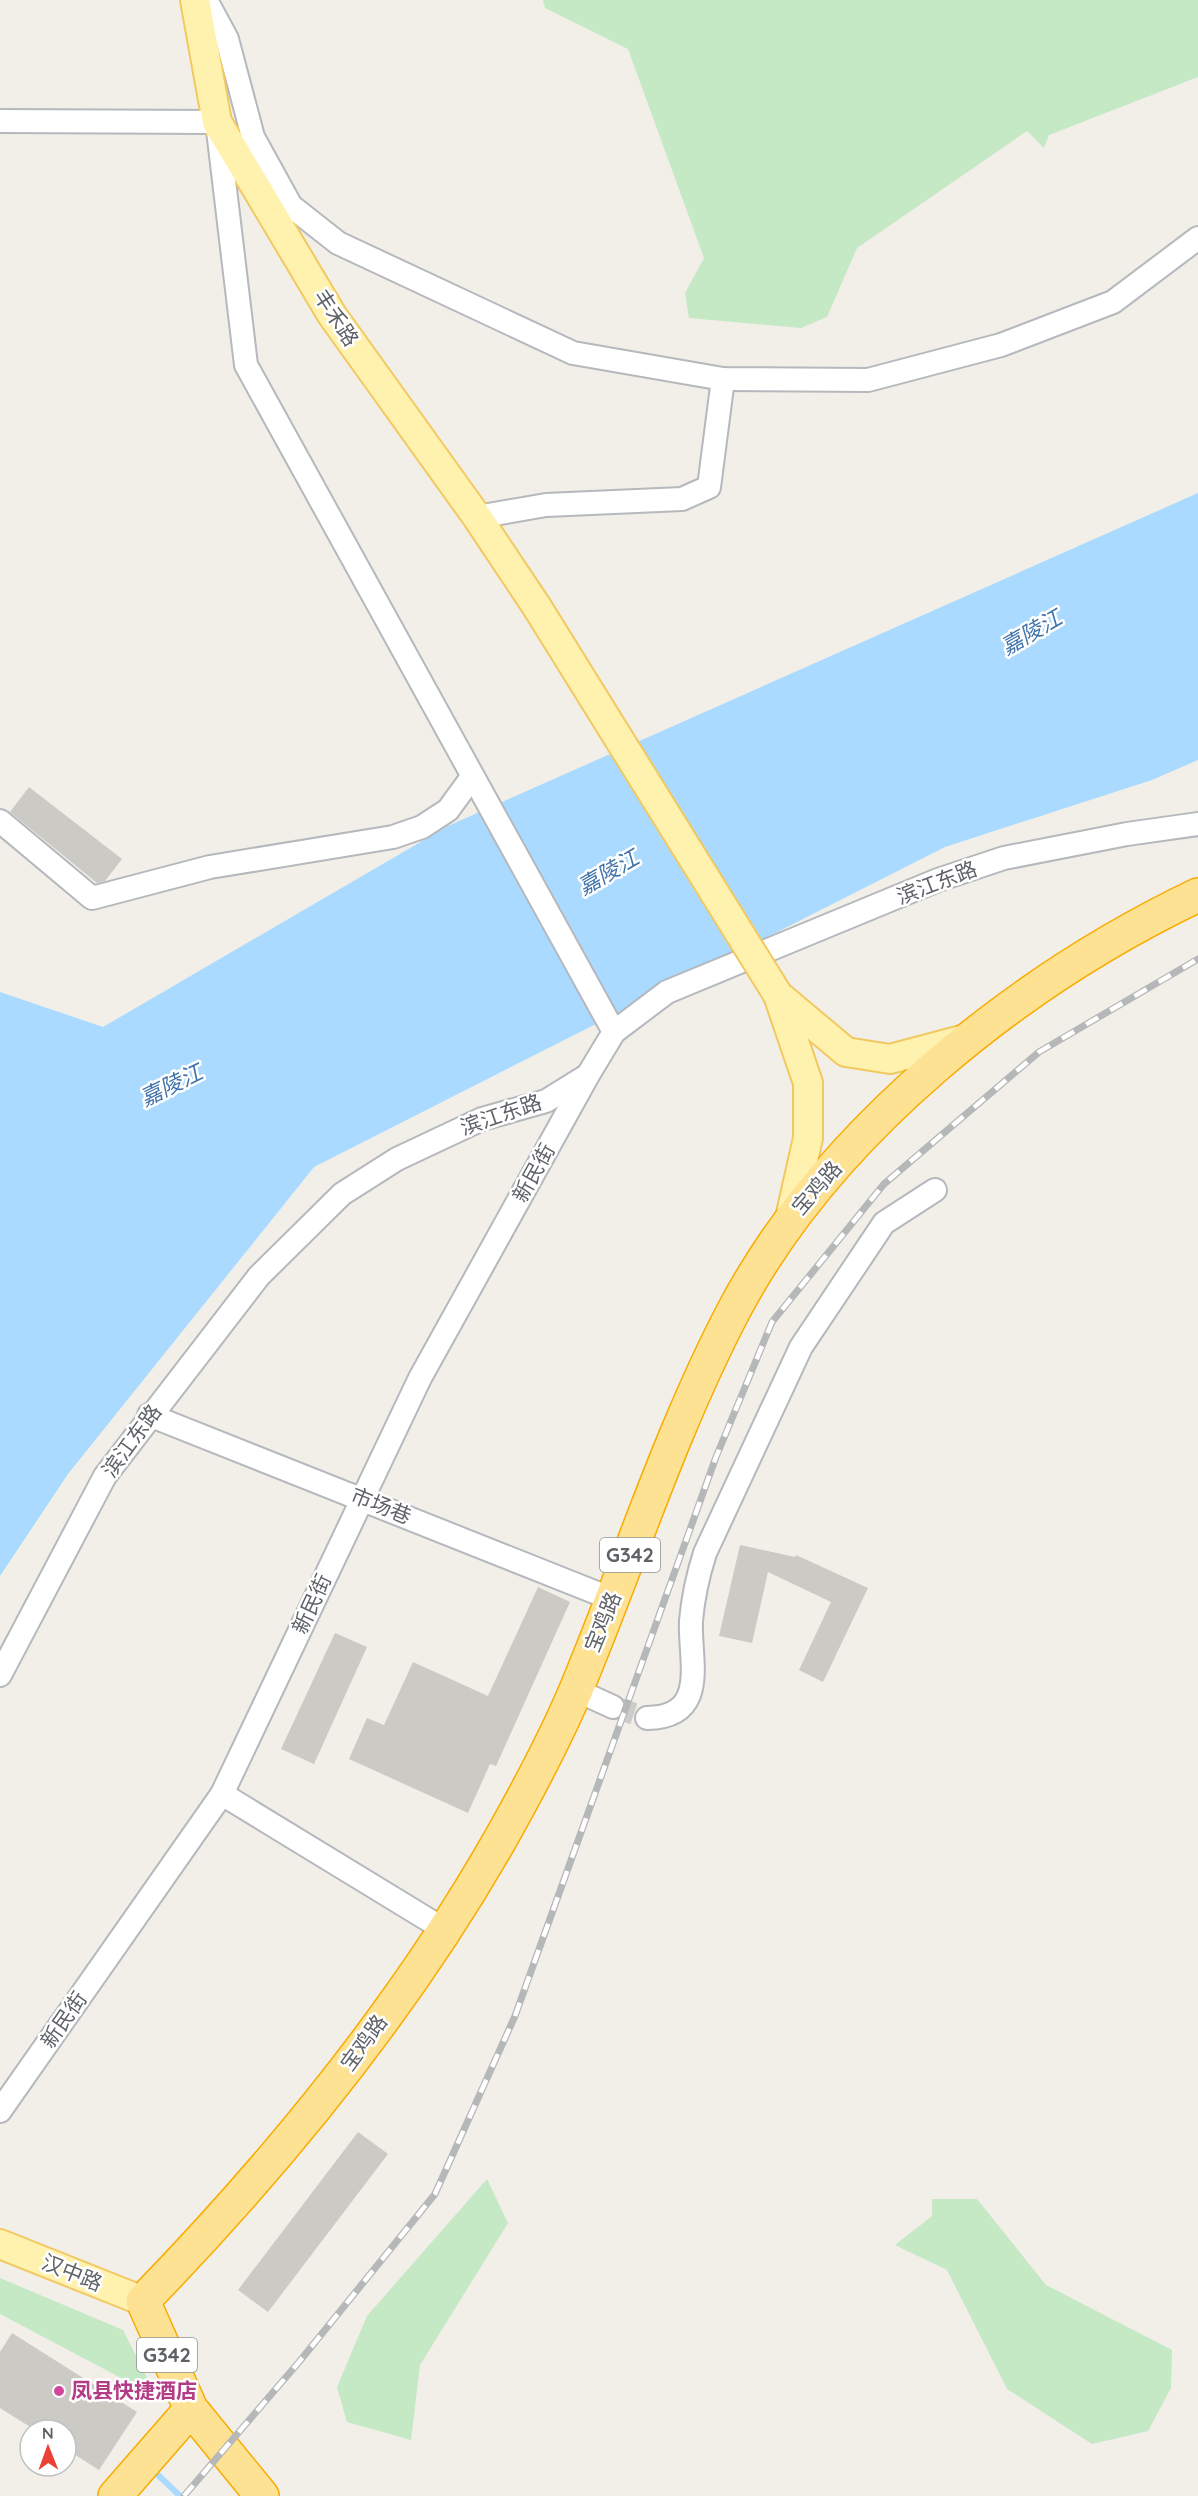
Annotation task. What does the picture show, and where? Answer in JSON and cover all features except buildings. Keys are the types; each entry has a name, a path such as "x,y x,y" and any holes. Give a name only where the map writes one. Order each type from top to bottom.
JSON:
{"highway":[{"name":"宝鸡路","path":"143,2301 205,2238 335,2082 445,1930 501,1836 576,1690 683,1420 735,1309 790,1218 877,1120 971,1038 1065,968 1198,896"},
{"name":"G342","path":"143,2301 191,2409"},
{"path":"116,2496 191,2409 262,2496"}],"main road":[{"name":"丰禾路","path":"195,0 216,122 332,315 477,517 537,607 778,995"},
{"path":"778,995 846,1052 890,1059 971,1038"},
{"path":"778,995 808,1083 808,1138 790,1218"},
{"name":"汉中路","path":"0,2244 143,2301"}],"street":[{"path":"206,0 227,39 253,136 291,206 338,243 573,353 723,379 868,380 1001,345 1113,302 1198,238"},
{"path":"0,121 216,122 246,365 610,1024"},
{"path":"477,517 546,505 682,499 709,486 723,379"},
{"path":"0,821 92,898 210,867 393,837 422,826 448,810 476,784"},
{"name":"滨江东路","path":"0,1675 105,1476 149,1415 259,1276 342,1194 397,1159 482,1119 546,1101 588,1075 610,1024 667,992 938,880 1004,858 1127,834 1198,824"},
{"name":"新民街","path":"0,2111 222,1794 420,1378 588,1075"},
{"path":"647,1718 671,1713 686,1700 691,1691 694,1670 691,1624 697,1576 705,1553 801,1347 884,1223 935,1190"},
{"name":"市场巷","path":"149,1415 612,1599"},
{"path":"576,1690 613,1707"},
{"path":"222,1794 445,1930"}],"green space":[{"path":"543,0 1198,0 1198,77 1049,135 1044,148 1027,131 857,248 827,317 801,328 689,318 685,293 704,258 628,49 545,8"},
{"path":"487,2179 508,2223 420,2365 411,2440 347,2422 337,2387 367,2316"},
{"path":"932,2199 977,2199 1046,2285 1172,2350 1171,2388 1148,2431 1092,2444 1007,2389 947,2270 895,2245 932,2216"},
{"path":"0,2278 123,2330 157,2397 0,2314"}],"water":[{"name":"嘉陵江","path":"1198,493 1198,760 1152,780 945,847 314,1167 68,1474 0,1576 0,992 103,1027 448,826"}],"waterway":[{"path":"156,2473 180,2496"}],"tunnel":[{"path":"613,1707 647,1718"}],"railway":[{"path":"184,2496 299,2362 435,2194 515,2016 716,1457 772,1322 884,1184 1039,1052 1198,959"}],"place":[{"name":"凤县快捷酒店","path":"59,2391"}]}
